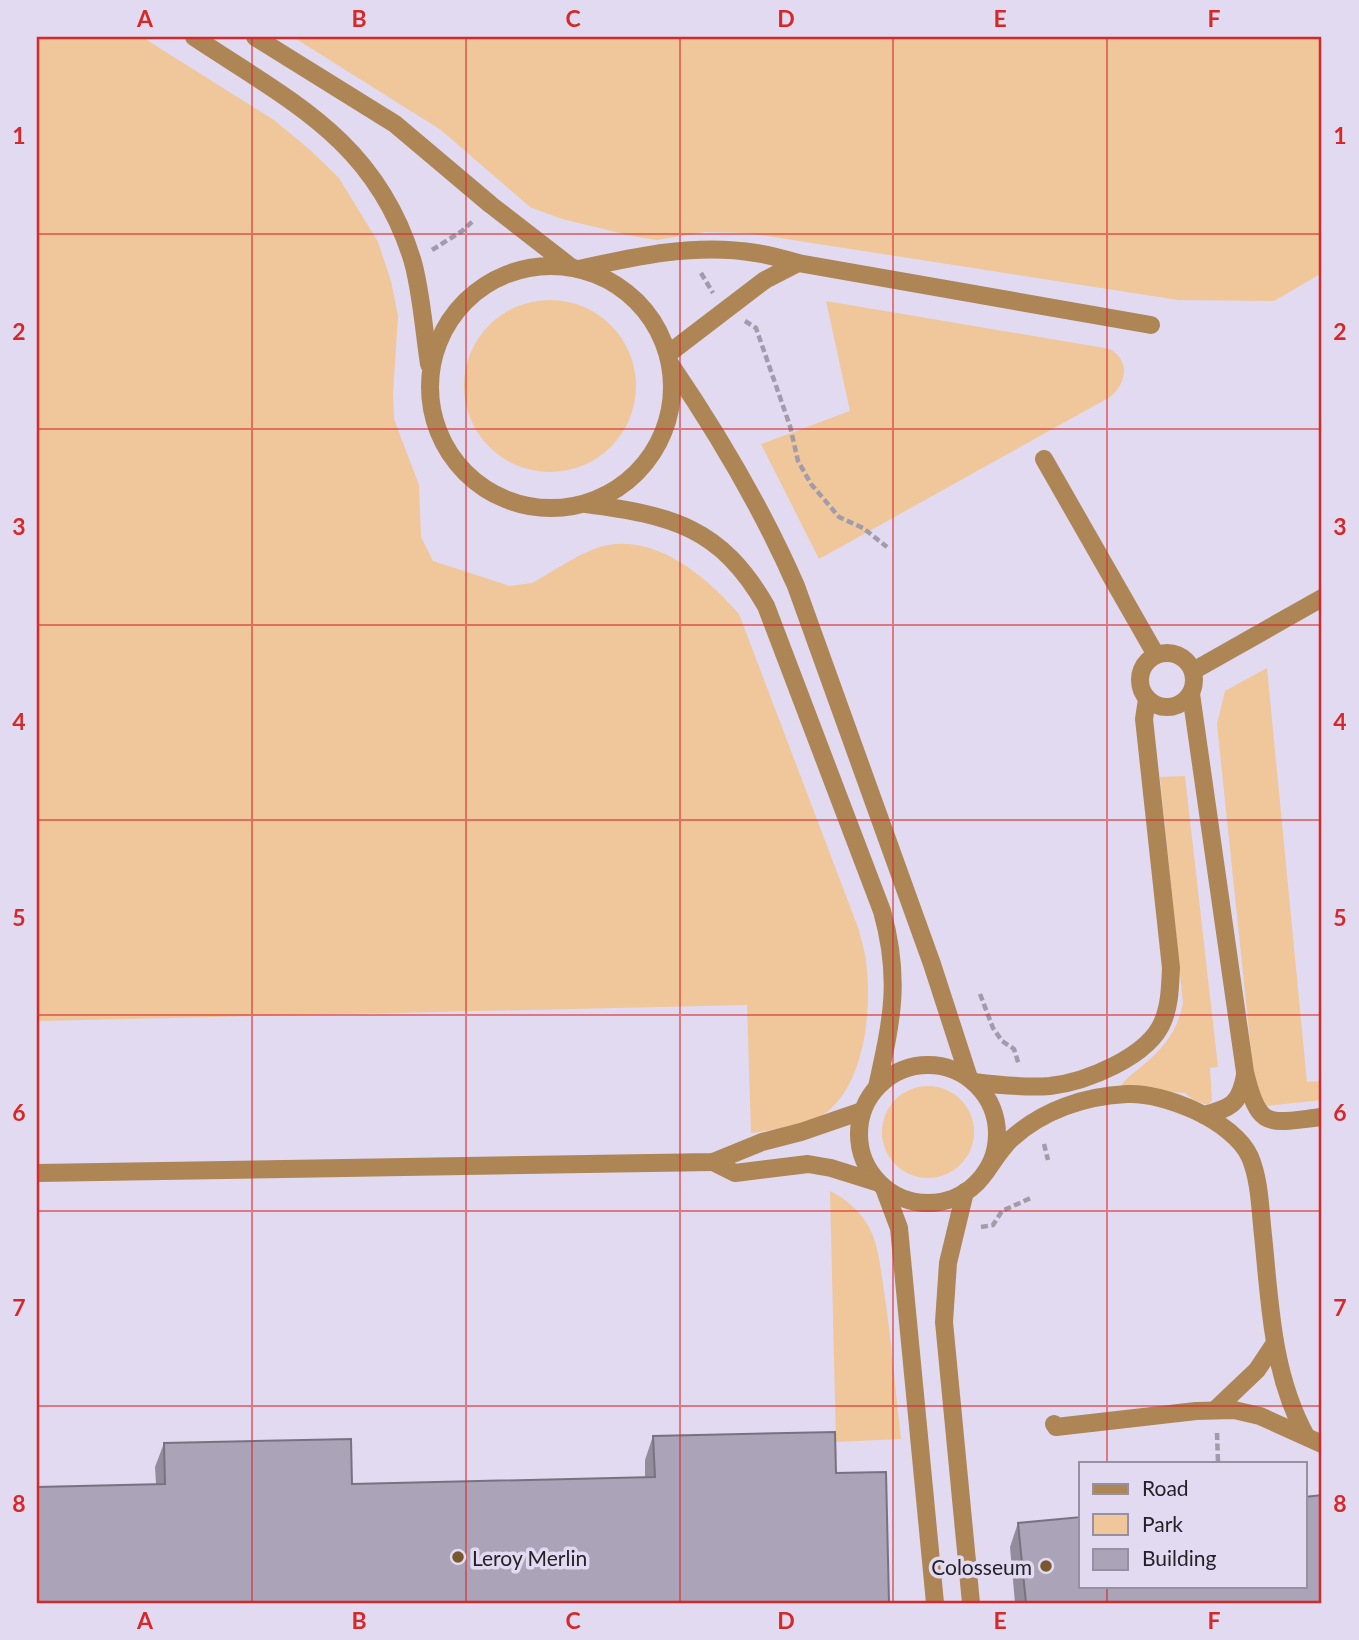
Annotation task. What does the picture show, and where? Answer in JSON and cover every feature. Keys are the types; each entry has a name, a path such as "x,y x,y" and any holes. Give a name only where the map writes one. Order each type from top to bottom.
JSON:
{"street":[{"path":"194,37 324,125 353,152 378,183 394,211 413,261 431,372 432,412 447,449 473,480 508,500 547,509 586,504 640,511 670,520 698,533 728,555 751,580 766,606 882,911 889,937 894,969 893,997 890,1029 877,1087"},
{"path":"255,37 395,124 491,205 575,268 642,255 691,250 755,252 1151,325"},
{"path":"669,359 765,280 798,262"},
{"path":"431,372 439,341 455,313 478,289 507,274 539,266 575,268 604,277 625,291 644,309 659,330 669,359 735,463 772,532 796,586 972,1080 985,1095 992,1109 996,1142 985,1173"},
{"path":"586,504 618,489 645,465 663,435 672,400 669,359"},
{"path":"1044,460 1156,655"},
{"path":"1193,671 1322,598"},
{"path":"935,1603 899,1228 881,1185 867,1167 860,1149 862,1111 877,1087 892,1074 911,1066 931,1064 951,1069 972,1080 1026,1086 1050,1086 1083,1078 1128,1058 1142,1047 1162,1024 1169,997 1171,968 1144,719 1147,699 1140,684 1140,675 1143,666 1156,655 1174,654 1182,657 1193,671 1194,687 1191,694 1185,701 1170,707 1161,707 1147,699"},
{"path":"1191,694 1245,1072 1254,1103 1266,1119 1280,1122 1322,1117"},
{"path":"1204,1115 1220,1111 1234,1103 1242,1091 1245,1072"},
{"path":"713,1161 735,1173 808,1164 831,1168 881,1185 903,1199 924,1203 945,1201 965,1192 985,1173 1009,1141 1059,1108 1094,1097 1133,1093 1168,1100 1204,1115 1236,1138 1244,1146 1252,1163 1258,1185 1275,1343 1290,1406 1306,1436"},
{"path":"37,1173 713,1161 762,1142 862,1111"},
{"path":"965,1192 948,1264 944,1322 971,1603"},
{"path":"1216,1409 1257,1370 1275,1343"},
{"path":"1054,1424 1056,1427 1216,1409 1247,1412 1322,1444"}],"path":[{"path":"413,261 462,231 491,205"},
{"path":"691,250 706,284 727,309 756,328 790,426 798,461 811,484 839,517 863,528 887,547"},
{"path":"980,994 993,1028 1002,1041 1014,1049 1026,1086"}],"green space":[{"path":"37,37 142,37 274,120 339,178 378,242 391,281 398,316 394,419 419,485 421,537 433,561 510,586 532,583 594,549 615,544 636,545 656,550 693,571 710,584 739,614 859,930 865,957 868,979 867,1021 858,1063 840,1098 827,1112 801,1124 751,1133 747,1005 37,1021"},
{"path":"293,37 1322,37 1322,273 1274,301 1178,300 748,233 705,232 657,240 632,236 562,219 530,207 441,130"},
{"path":"550,300 583,306 611,325 630,353 636,386 630,419 611,447 583,466 550,472 517,466 489,447 470,419 464,386 470,353 489,325 517,306"},
{"path":"826,301 1110,349 1121,360 1123,379 1110,397 819,559 761,444 850,411"},
{"path":"1267,668 1307,1082 1322,1081 1322,1100 1257,1107 1217,724 1225,691"},
{"path":"1185,776 1218,1067 1210,1068 1212,1100 1208,1105 1195,1101 1185,1093 1123,1089 1121,1086 1168,1039 1181,1013 1183,1003 1160,777"},
{"path":"928,1086 946,1089 961,1099 971,1114 974,1132 971,1150 961,1165 946,1175 928,1178 910,1175 895,1165 885,1150 882,1132 885,1114 895,1099 910,1089"},
{"path":"830,1191 847,1201 861,1215 877,1247 901,1439 836,1442"}],"building":[{"name":"Leroy Merlin","path":"835,1432 836,1473 886,1472 889,1603 37,1603 37,1487 165,1484 164,1443 351,1439 352,1484 655,1477 653,1436"},
{"name":"Colosseum","path":"1322,1495 1322,1603 1026,1603 1018,1523 1079,1517 1079,1588 1306,1588 1306,1497"}],"place":[{"name":"Leroy Merlin","path":"458,1557"},
{"name":"Colosseum","path":"1046,1566"}]}
